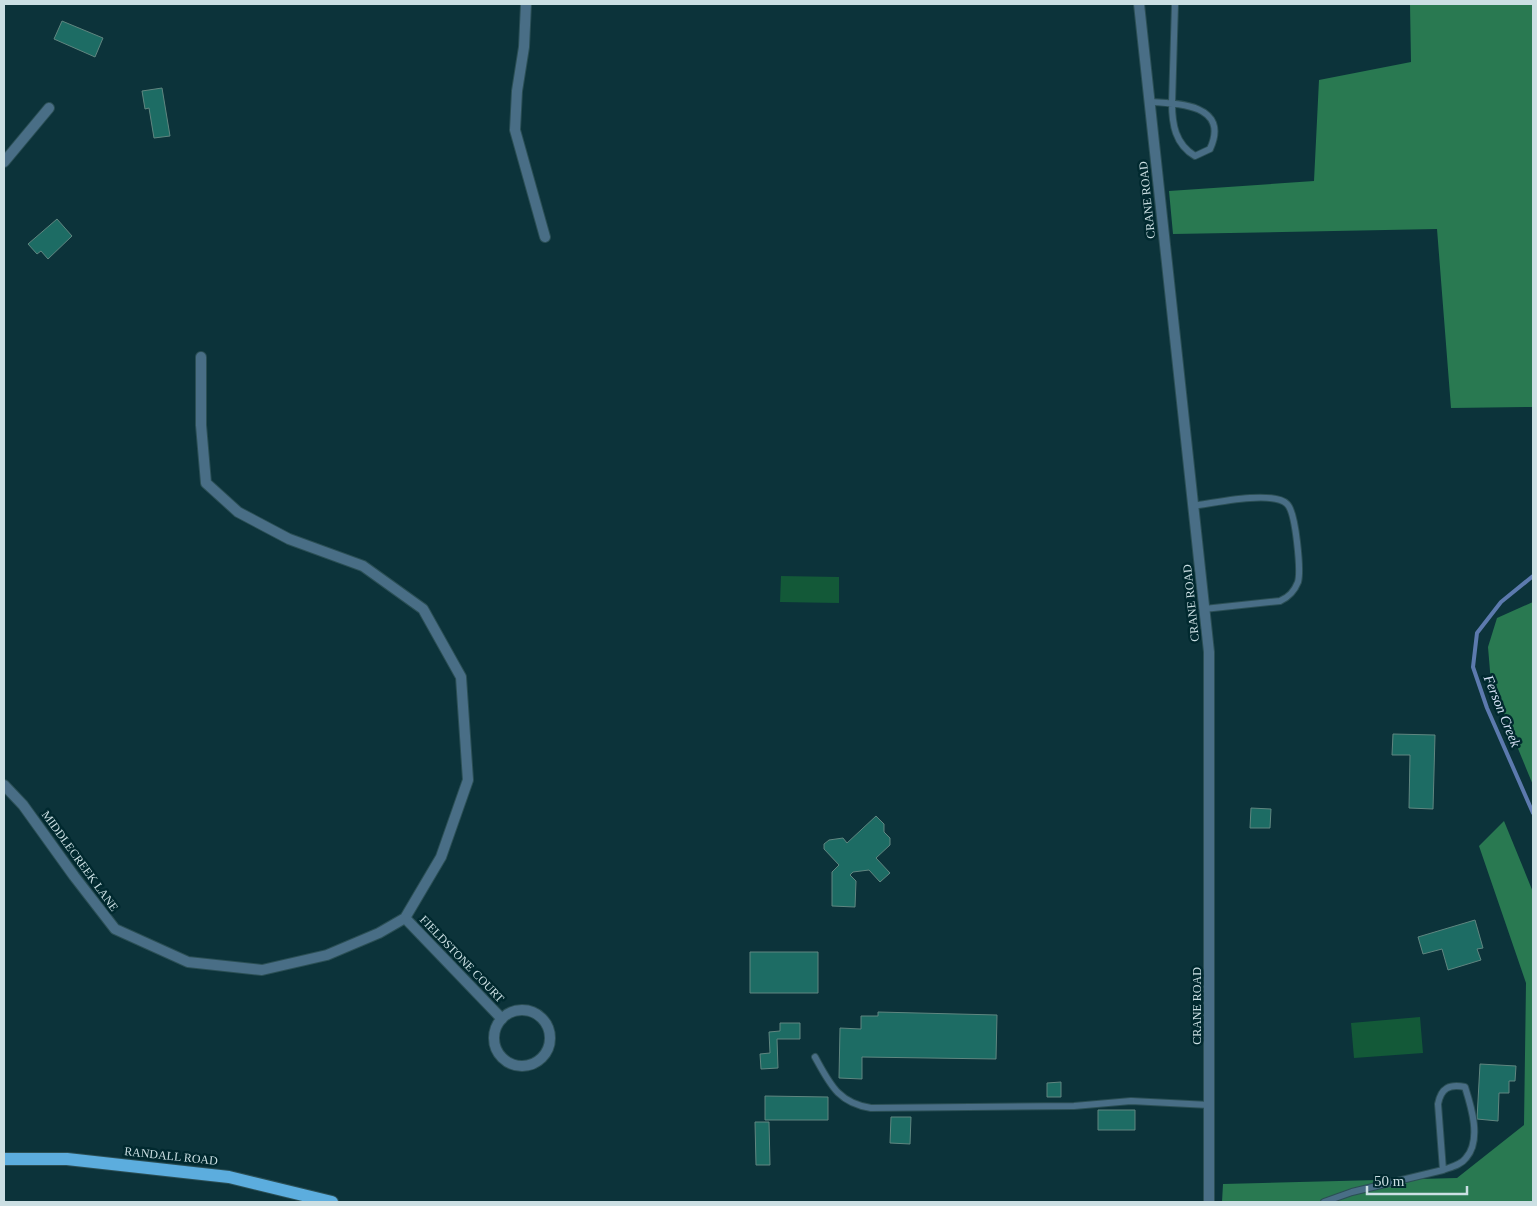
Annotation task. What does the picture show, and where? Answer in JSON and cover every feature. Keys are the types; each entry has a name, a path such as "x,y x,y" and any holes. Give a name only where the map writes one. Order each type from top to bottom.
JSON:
{"main road":[{"name":"RANDALL ROAD","path":"4,1159 66,1159 229,1177 332,1202"}],"street":[{"path":"526,4 524,47 517,91 515,130 545,237"},
{"name":"CRANE ROAD","path":"1139,4 1209,652 1209,1202"},
{"path":"4,162 49,108"},
{"name":"MIDDLECREEK LANE","path":"4,785 23,805 115,929 188,962 262,970 327,955 379,933 405,918 441,857 468,780 460,677 423,609 363,566 289,539 238,512 206,483 201,425 201,357"},
{"name":"FIELDSTONE COURT","path":"405,918 502,1019"},
{"name":"FIELDSTONE COURT","path":"517,1010 534,1012 542,1017 550,1032 550,1041 543,1058 526,1066 507,1062 500,1055 494,1036 502,1019 517,1010"}],"lane":[{"path":"1150,102 1172,102 1194,107 1206,114 1214,122 1215,134 1210,149 1195,156 1184,149 1172,118 1172,102 1175,4"},
{"path":"1194,506 1234,500 1275,498 1287,504 1293,514 1298,582 1290,596 1280,601 1204,609"},
{"path":"815,1057 834,1090 846,1101 871,1108 1074,1106 1131,1100 1209,1105"},
{"path":"1324,1202 1352,1192 1442,1170 1456,1166 1466,1158 1473,1146 1474,1127 1465,1086 1454,1084 1445,1088 1440,1094 1438,1104 1442,1170"}],"green space":[{"path":"1410,4 1533,4 1533,407 1451,408 1437,229 1173,234 1169,191 1314,181 1319,80 1411,62"},
{"path":"781,576 839,577 839,603 780,602"},
{"path":"1533,602 1533,785 1491,683 1488,647 1497,618"},
{"path":"1504,821 1533,892 1533,1202 1222,1202 1223,1184 1457,1178 1524,1125 1526,983 1479,846"},
{"path":"1420,1017 1423,1053 1354,1058 1351,1023"}],"building":[{"path":"62,21 103,38 95,57 54,39"},
{"path":"162,88 170,136 154,138 149,108 145,109 142,91"},
{"path":"57,219 72,236 48,259 41,251 37,254 28,244"},
{"path":"1393,734 1435,735 1433,809 1409,808 1410,755 1392,755"},
{"path":"1251,808 1271,809 1270,828 1250,828"},
{"path":"876,816 884,824 884,832 890,838 890,845 876,858 890,873 880,882 869,870 853,872 850,875 856,881 855,907 832,906 832,872 839,865 824,849 824,844 829,840 843,838 847,843"},
{"path":"1475,920 1483,948 1477,949 1481,960 1448,970 1442,949 1423,954 1418,937"},
{"path":"750,952 818,952 818,993 750,993"},
{"path":"878,1012 997,1015 996,1059 862,1057 862,1079 839,1078 840,1028 861,1029 861,1016 878,1016"},
{"path":"780,1023 800,1023 800,1039 777,1039 778,1068 761,1069 760,1054 770,1053 769,1032 780,1031"},
{"path":"1480,1064 1516,1066 1515,1081 1509,1081 1509,1093 1499,1093 1498,1121 1477,1119"},
{"path":"1061,1082 1061,1097 1047,1097 1047,1083"},
{"path":"765,1096 828,1097 828,1120 765,1120"},
{"path":"1098,1110 1135,1110 1135,1130 1098,1130"},
{"path":"891,1117 911,1117 910,1144 890,1143"},
{"path":"755,1122 769,1122 770,1165 756,1165"}],"waterway":[{"name":"Ferson Creek","path":"1533,576 1501,602 1477,633 1473,667 1487,708 1533,813"}]}
